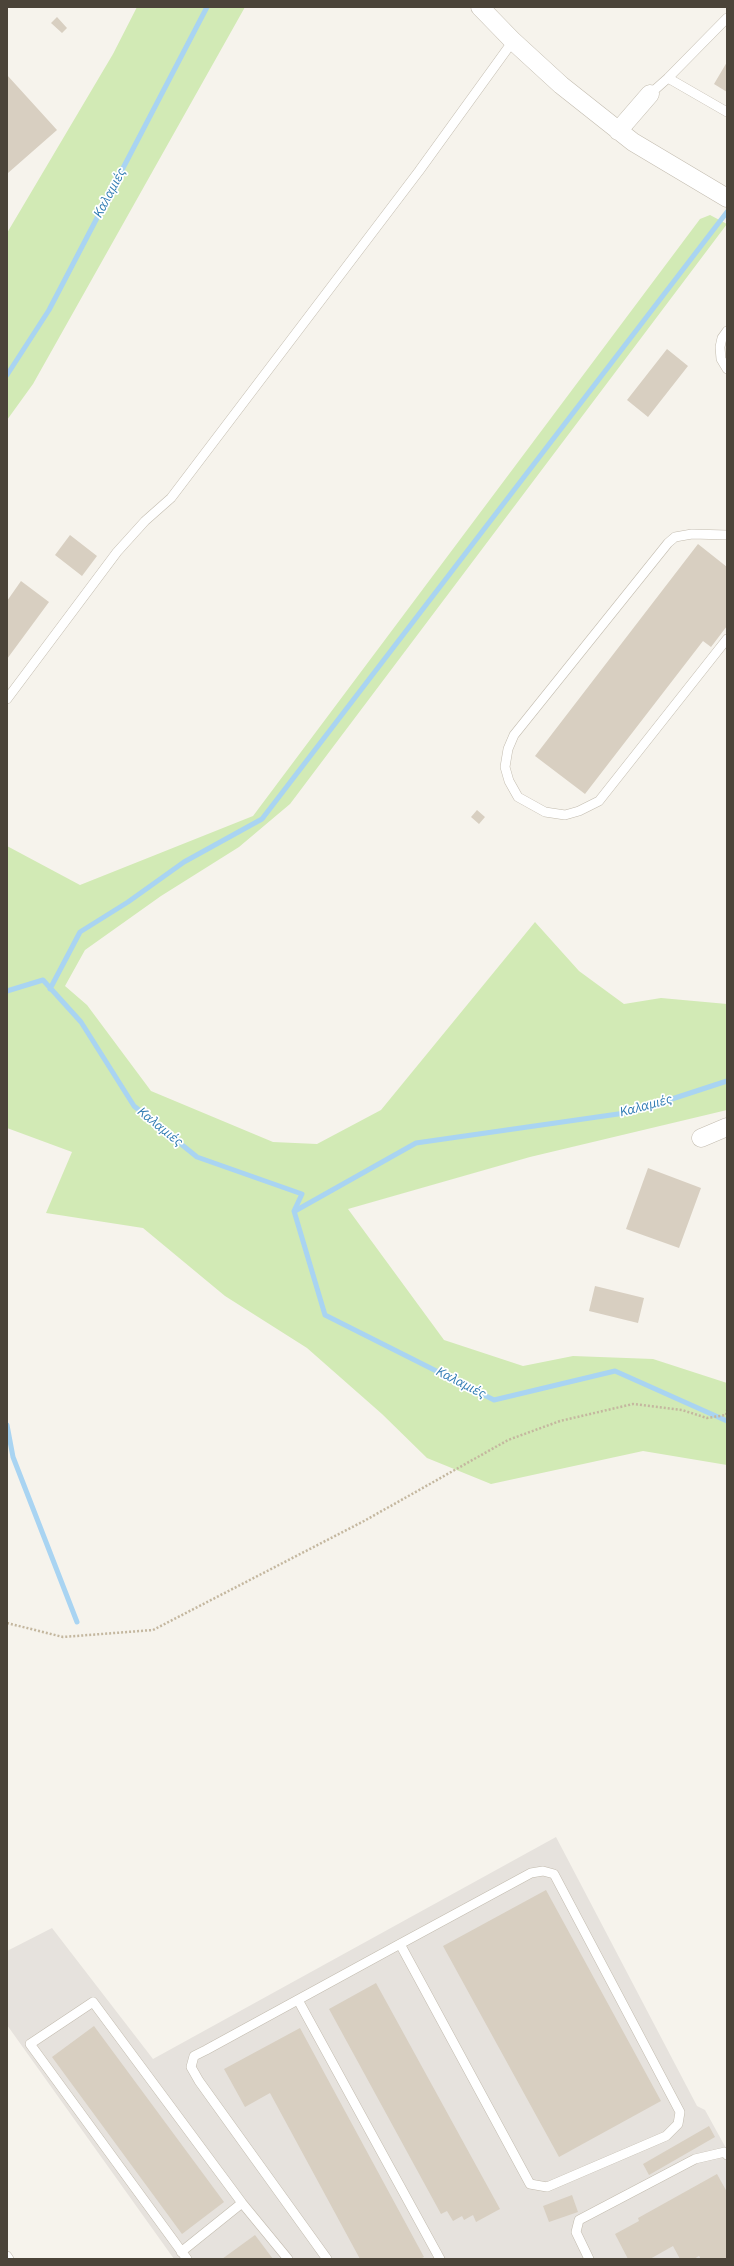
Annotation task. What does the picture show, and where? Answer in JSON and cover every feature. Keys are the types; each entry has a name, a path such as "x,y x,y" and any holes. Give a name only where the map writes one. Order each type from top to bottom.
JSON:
{"street":[{"path":"480,7 513,41 561,85 633,142 727,198"},
{"path":"618,130 650,94"},
{"path":"701,1138 727,1127"}],"lane":[{"path":"650,94 727,19"},
{"path":"7,699 117,552 145,521 171,498 414,177 513,41"},
{"path":"668,78 727,112"},
{"path":"727,331 722,338 720,347 721,359 727,369"},
{"path":"727,535 682,536 668,543 524,722 514,735 508,749 505,766 509,781 518,797 545,812 565,815 579,811 599,801 727,638"},
{"path":"327,2259 191,2067 194,2056 298,2000 400,1944 531,1873 543,1871 554,1874 680,2112 678,2124 666,2136 547,2187 530,2184 400,1944"},
{"path":"298,2000 440,2259"},
{"path":"242,2203 184,2255 30,2044 92,2002 242,2203 288,2259"},
{"path":"589,2259 576,2232 579,2220 695,2160 725,2152 727,2155"}],"path":[{"path":"7,1623 63,1636 154,1630 364,1521 508,1440 560,1421 633,1404 682,1410 707,1418 726,1415 727,1410"}],"shaded area":[{"path":"556,1837 697,2106 705,2110 727,2150 727,2259 174,2259 7,2025 7,1951 52,1928 153,2059"}],"green space":[{"path":"137,7 245,7 33,384 7,420 7,233 113,54"},
{"path":"710,215 727,224 290,804 239,847 161,896 85,950 65,986 87,1005 151,1091 273,1142 317,1144 381,1110 535,922 579,971 624,1004 661,998 727,1004 727,1110 530,1157 348,1209 444,1340 523,1366 573,1356 653,1359 727,1383 727,1465 643,1451 491,1484 427,1458 382,1414 307,1348 225,1296 143,1228 46,1213 72,1152 7,1128 7,846 80,885 253,816 700,219"}],"building":[{"path":"57,17 67,28 62,33 51,23"},
{"path":"727,62 727,92 714,84"},
{"path":"7,75 57,130 8,173 7,172"},
{"path":"667,349 688,366 648,417 627,400"},
{"path":"70,535 97,556 82,576 55,555"},
{"path":"698,544 727,567 727,626 711,647 703,641 585,794 535,756"},
{"path":"21,581 49,602 7,659 7,601"},
{"path":"477,810 485,817 479,824 471,817"},
{"path":"648,1168 701,1188 679,1248 626,1229"},
{"path":"595,1286 644,1298 638,1323 589,1311"},
{"path":"546,1890 661,2101 559,2157 443,1946"},
{"path":"376,1983 500,2209 476,2222 473,2215 464,2220 462,2216 453,2221 447,2211 441,2214 329,2009"},
{"path":"94,2026 224,2202 182,2234 52,2057"},
{"path":"300,2028 424,2257 420,2259 360,2259 270,2093 245,2107 224,2069"},
{"path":"709,2126 715,2137 649,2175 643,2164"},
{"path":"717,2174 727,2192 727,2259 701,2259 699,2256 694,2259 680,2259 673,2246 650,2259 628,2259 615,2234 639,2221 638,2218"},
{"path":"572,2195 578,2212 549,2222 543,2206"},
{"path":"255,2235 273,2259 222,2259"}],"waterway":[{"name":"Καλαμιές","path":"7,375 49,310 207,7"},
{"path":"50,989 80,932 128,902 184,862 262,819 727,212"},
{"name":"Καλαμιές","path":"7,991 43,980 81,1022 134,1106 197,1157 302,1194 294,1211 325,1315 494,1400 615,1371 727,1421"},
{"name":"Καλαμιές","path":"295,1211 416,1143 632,1112 727,1081"},
{"path":"7,1425 13,1457 77,1622"}]}
